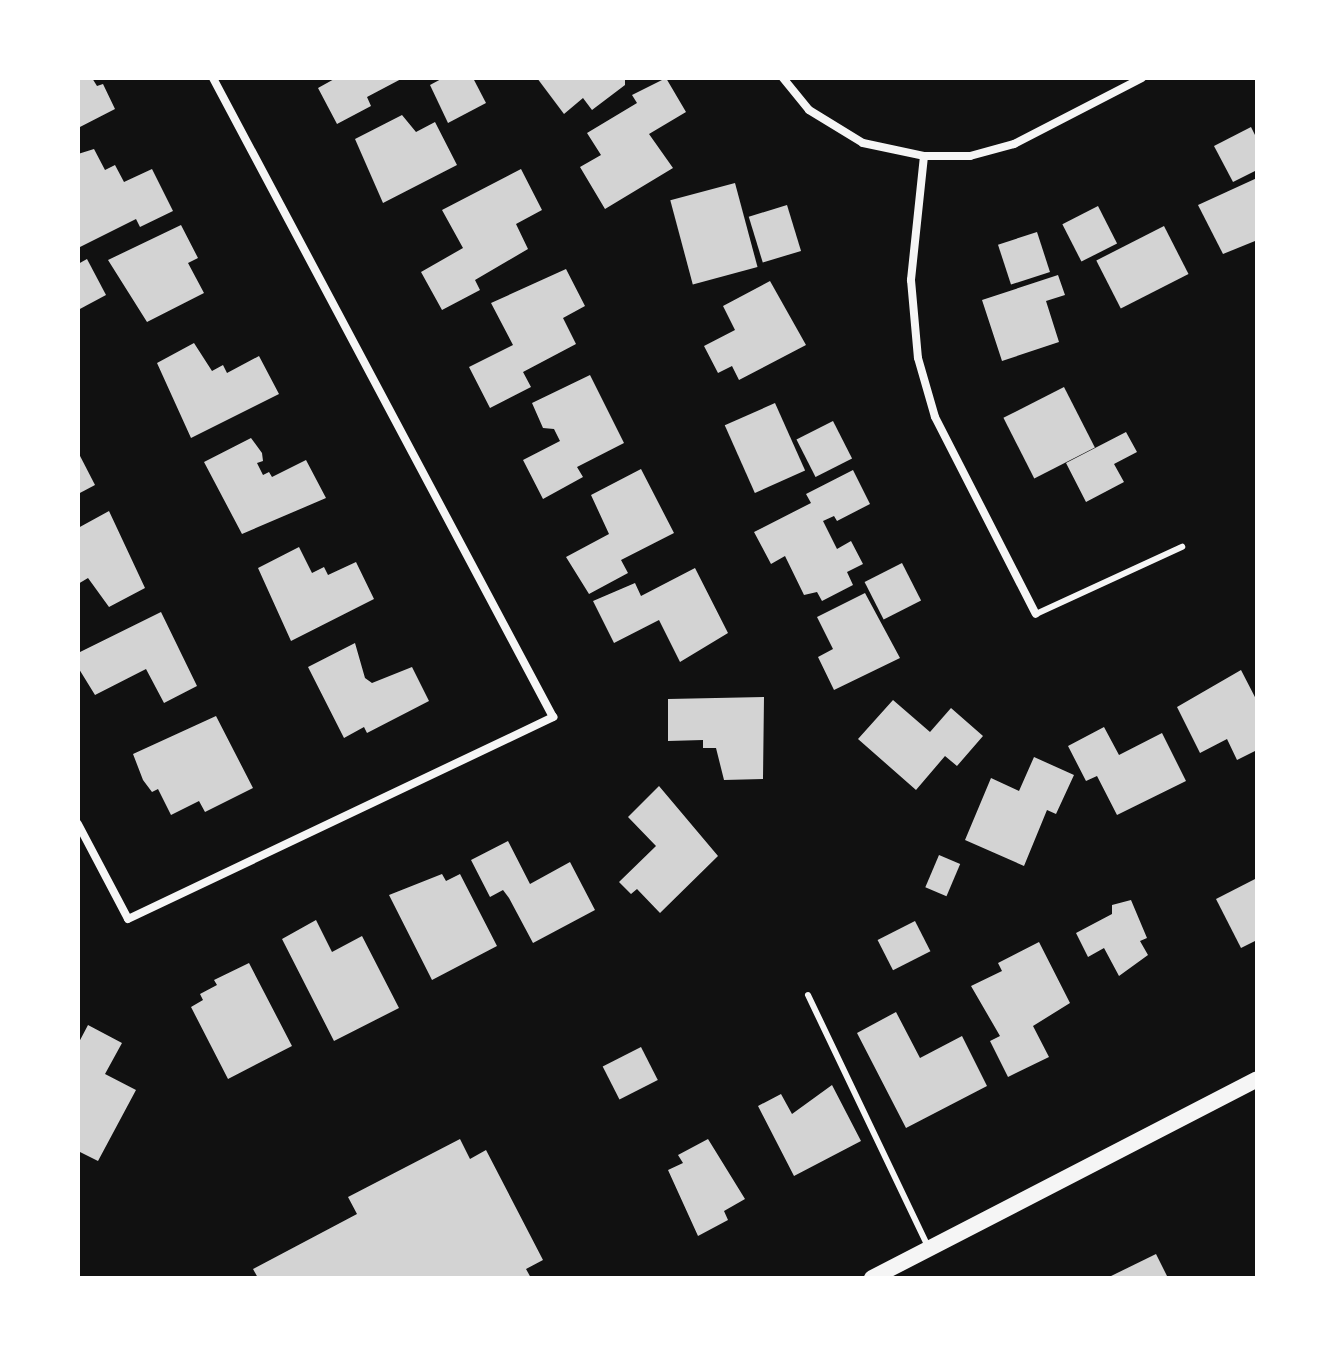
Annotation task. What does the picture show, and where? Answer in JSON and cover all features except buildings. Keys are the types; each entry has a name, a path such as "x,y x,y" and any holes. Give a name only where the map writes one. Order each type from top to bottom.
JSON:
{"main road":[{"path":"872,1278 1257,1079"}],"street":[{"path":"78,824 128,919 553,717 213,78"},
{"path":"783,78 809,110 863,143 924,156 970,156 1014,144 1142,78"},
{"path":"924,156 911,280 918,358 935,417 1036,614"}],"lane":[{"path":"1036,614 1182,547"},
{"path":"808,995 929,1249"}]}
